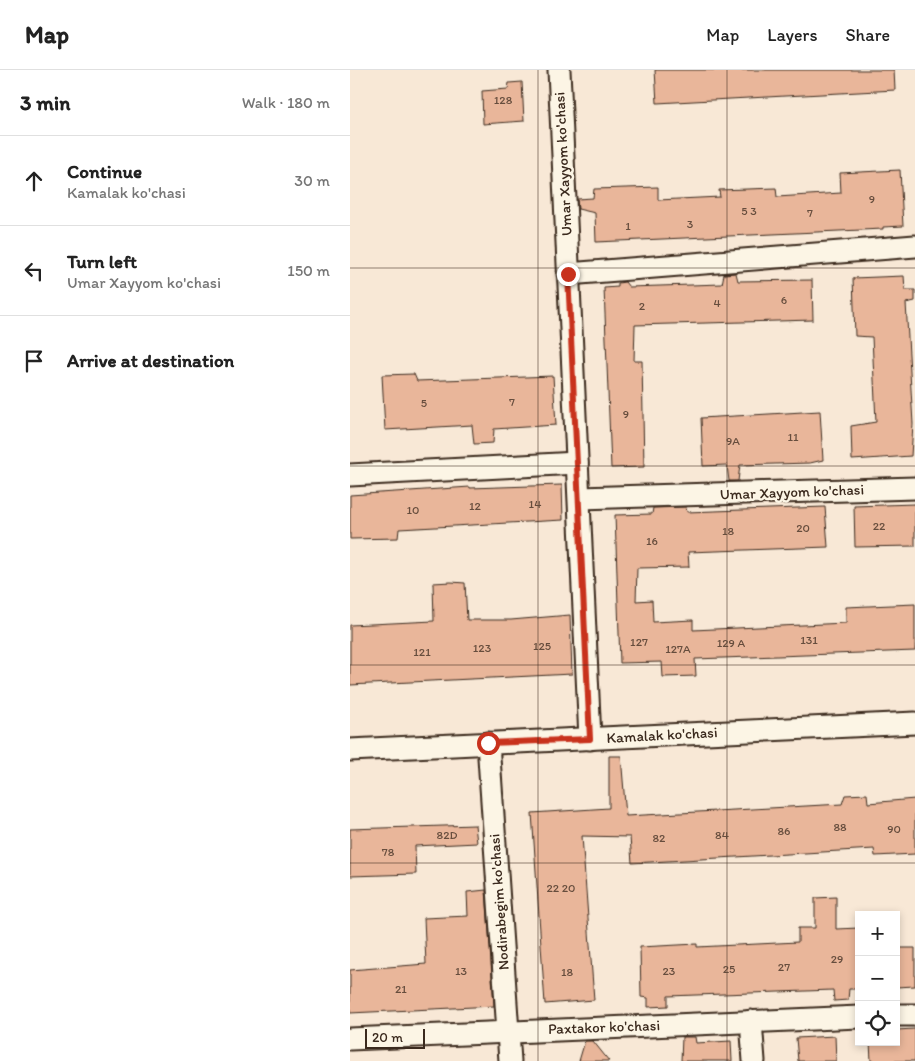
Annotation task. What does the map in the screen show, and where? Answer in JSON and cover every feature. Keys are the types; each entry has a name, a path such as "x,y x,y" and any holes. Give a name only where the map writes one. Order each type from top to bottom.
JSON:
{"street":[{"name":"Umar Xayyom ko'chasi","path":"559,70 590,739"},
{"path":"568,274 915,246"},
{"path":"350,474 577,463"},
{"name":"Umar Xayyom ko'chasi","path":"580,498 915,488"},
{"name":"Kamalak ko'chasi","path":"350,750 915,723"},
{"name":"Nodirabegim ko'chasi","path":"488,743 510,1061"},
{"path":"900,1015 915,1014"},
{"name":"Paxtakor ko'chasi","path":"350,1039 855,1017"},
{"path":"751,1021 754,1061"}],"building":[{"path":"655,70 894,70 895,90 657,103"},
{"path":"522,82 524,121 483,124 482,91 508,89 509,83"},
{"path":"900,170 903,226 883,227 883,229 596,242 595,213 578,209 577,199 593,198 594,189 658,187 658,200 720,197 719,190 776,188 777,197 841,193 840,173"},
{"path":"736,273 738,281 812,280 813,320 635,325 634,361 642,361 644,467 611,468 604,288 618,287 618,283 625,282 629,287 722,284 724,274"},
{"path":"904,276 905,290 915,290 915,301 906,303 913,424 911,456 852,460 851,426 876,422 872,337 855,336 853,278"},
{"path":"414,374 417,381 553,376 556,425 494,429 493,443 474,444 472,425 385,430 382,375"},
{"path":"820,411 823,460 810,463 740,465 738,481 729,481 727,465 703,466 701,418"},
{"path":"562,485 563,520 399,529 398,538 350,539 350,495 470,487"},
{"path":"915,504 915,546 855,547 854,506"},
{"path":"686,507 687,512 825,507 828,547 688,552 689,567 637,568 636,601 652,600 653,622 693,620 693,630 846,623 846,607 915,604 915,651 695,659 696,676 663,677 662,662 620,663 615,515 652,514 653,508"},
{"path":"433,583 465,583 467,620 511,620 570,615 572,674 350,685 350,625 434,621"},
{"path":"609,756 621,756 626,816 842,804 845,795 867,794 868,803 915,799 915,854 875,856 874,849 632,863 630,837 582,836 594,1000 545,1004 532,813 609,808"},
{"path":"475,825 477,843 415,846 416,874 350,876 350,829"},
{"path":"486,890 494,1006 350,1013 350,970 426,964 424,918 468,916 467,892"},
{"path":"836,897 836,929 855,928 855,989 849,989 848,1000 834,1001 833,990 668,996 668,1006 648,1007 648,998 641,997 640,947 697,944 697,947 798,942 798,928 815,928 815,898"},
{"path":"900,948 915,948 915,986 900,987"},
{"path":"915,1029 915,1061 871,1061 870,1046 900,1046 900,1030"},
{"path":"835,1036 836,1061 798,1061 796,1038"},
{"path":"682,1037 695,1037 696,1043 731,1041 732,1061 681,1061"},
{"path":"585,1041 593,1041 609,1061 579,1061"}],"route":[{"path":"488,743 590,739 568,274"}]}
